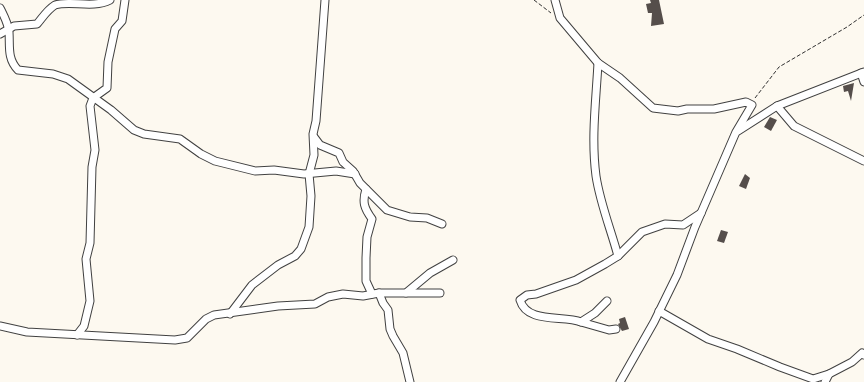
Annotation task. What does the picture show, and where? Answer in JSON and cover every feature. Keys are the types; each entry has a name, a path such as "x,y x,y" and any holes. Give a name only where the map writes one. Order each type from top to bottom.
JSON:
{"street":[{"path":"0,34 14,26 37,24 44,14 60,3 98,5 110,0"},
{"path":"77,335 84,326 90,301 86,259 90,243 92,167 95,150 90,106 93,98 107,88 108,62 115,29 122,21 125,0"},
{"path":"230,314 260,277 299,253 309,228 311,196 309,174 314,156 314,137 325,0"},
{"path":"555,0 560,18 598,63 620,78 646,104 660,110 714,110 741,103 751,103 752,107 736,132 677,275 620,382"},
{"path":"0,8 6,18 9,30 11,59 18,70 60,76 68,79 111,110 134,130 144,134 180,139 195,150 215,161 255,171 274,170 294,174 336,171 355,174"},
{"path":"598,63 593,123 596,176 600,199 618,256"},
{"path":"736,132 778,106 862,72 864,82"},
{"path":"778,106 794,126 864,161"},
{"path":"314,137 320,145 340,153 343,162 355,174 360,183 387,210 394,213 427,218 442,224"},
{"path":"366,189 363,199 364,205 372,219 367,236 366,281 388,310 390,329 403,353 410,382"},
{"path":"616,329 609,330 560,317 537,317 522,305 520,300 527,295 536,294 576,280 618,256 642,232 665,224 683,225 702,213"},
{"path":"406,293 430,273 453,260"},
{"path":"0,326 27,332 175,340 187,338 209,317 278,306 315,304 343,294 363,296 375,294 440,293"},
{"path":"581,322 595,313 607,301"},
{"path":"659,311 708,339 738,349 813,379 828,374 852,362 862,353 864,355"},
{"path":"84,326 87,336"},
{"path":"825,382 828,374"}],"path":[{"path":"534,0 560,18"},
{"path":"751,103 779,67 847,27 864,15"}],"building":[{"path":"650,0 659,0 664,24 651,26 652,13 648,13 646,4 651,3"},
{"path":"854,83 851,101 848,91 844,92 843,86"},
{"path":"770,117 777,120 771,131 764,127"},
{"path":"745,174 750,178 746,189 739,186"},
{"path":"721,230 728,232 724,243 717,241"},
{"path":"625,317 629,329 622,331 618,324 620,323 619,319"}]}
